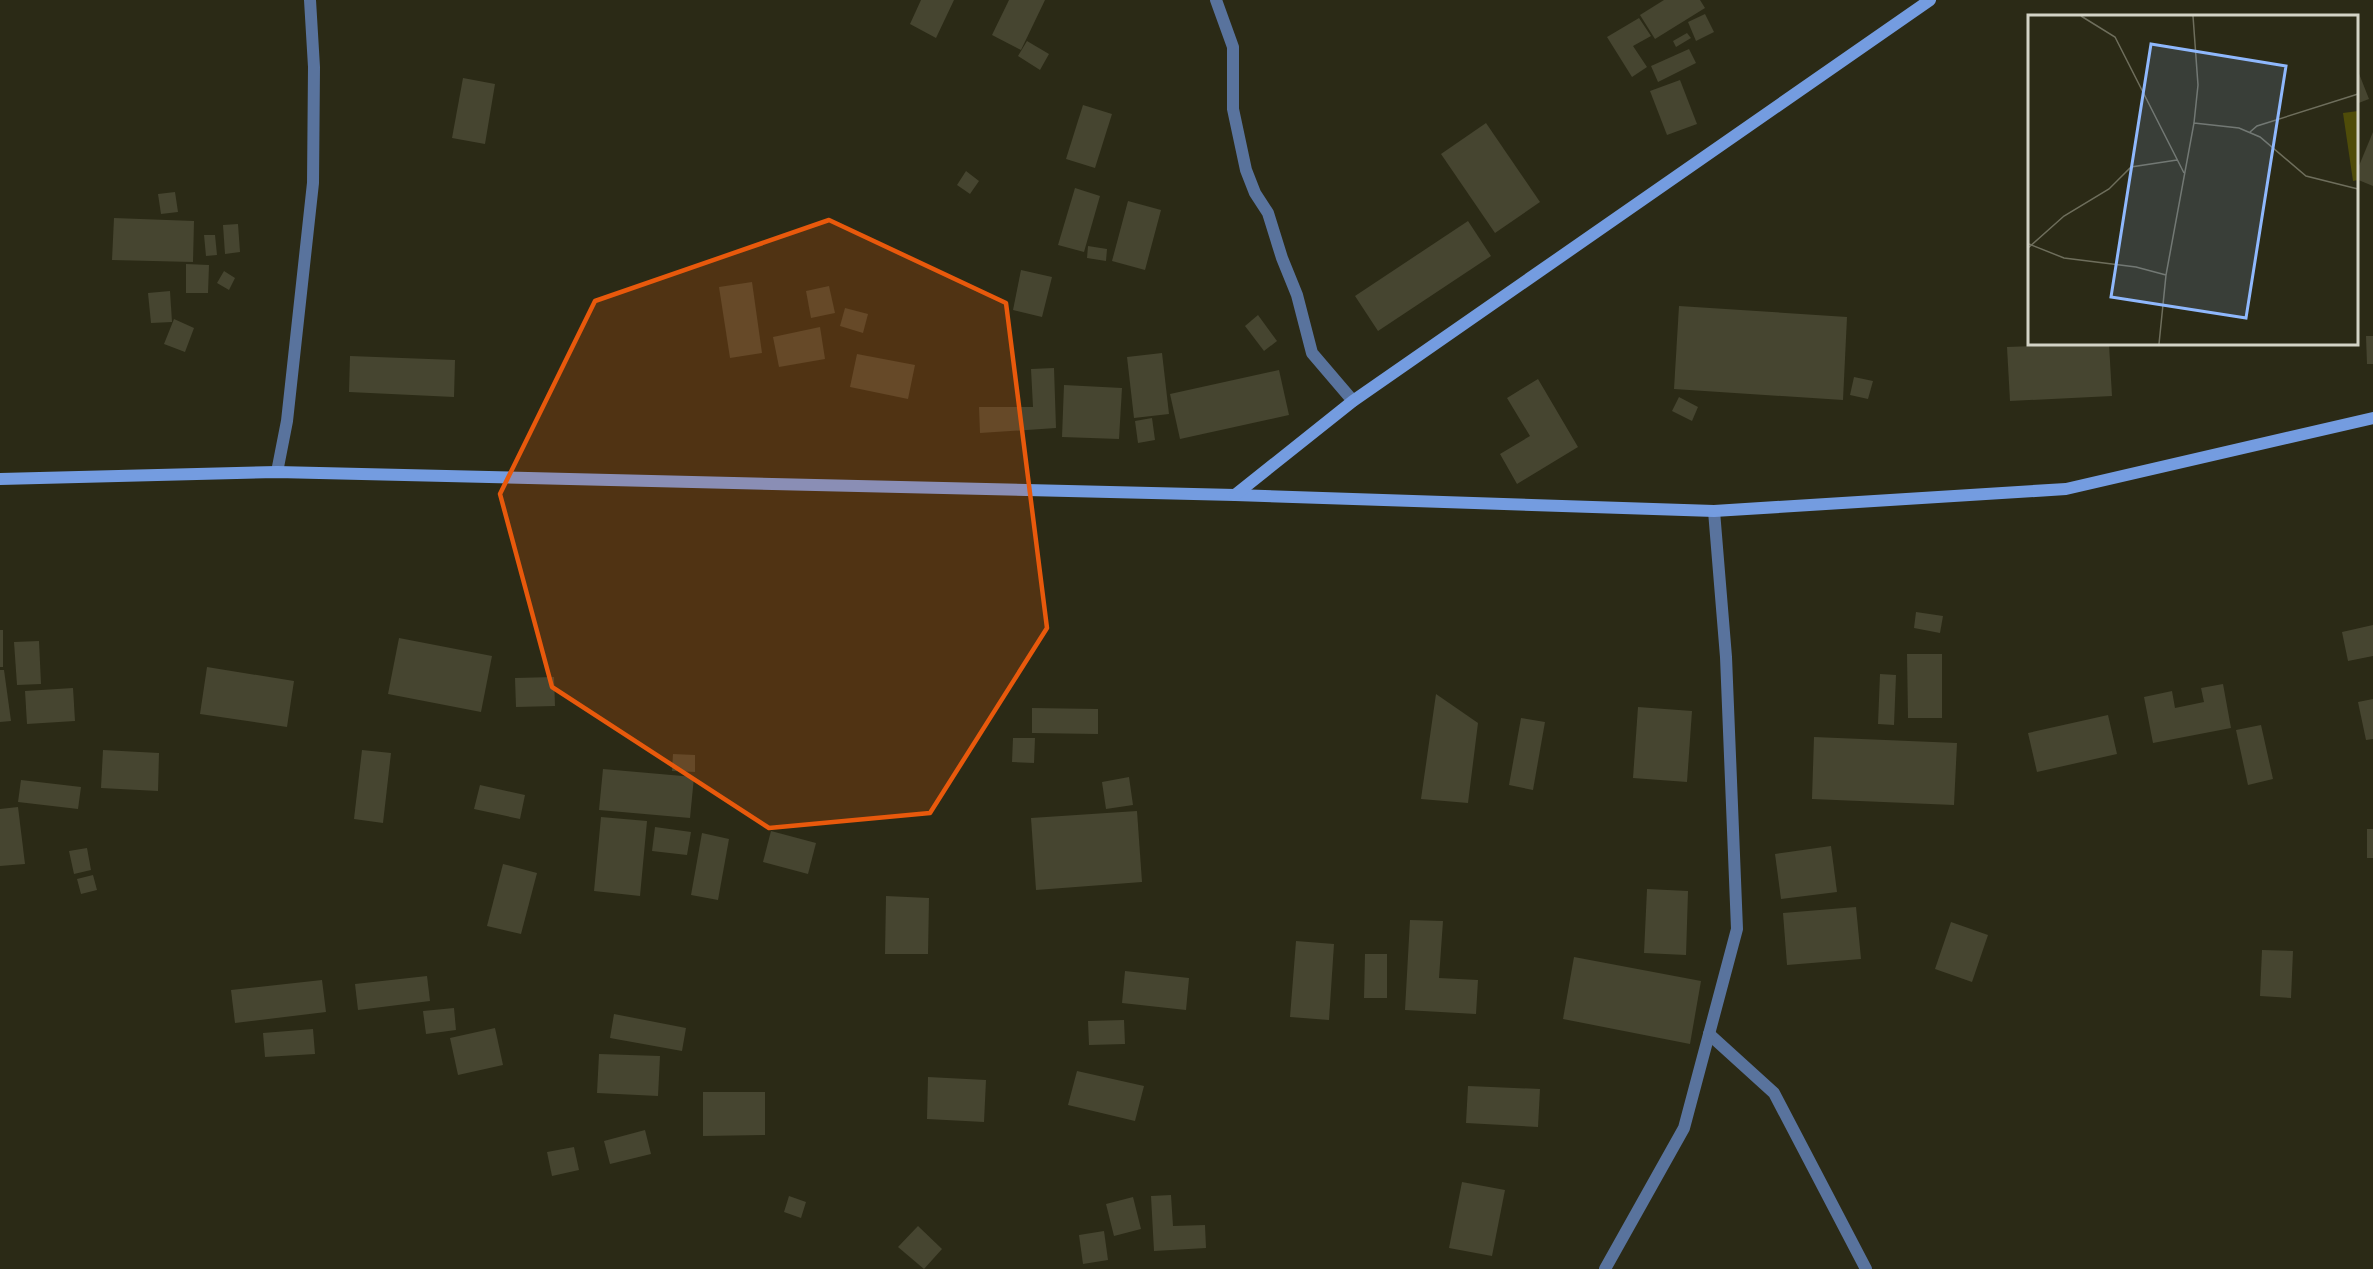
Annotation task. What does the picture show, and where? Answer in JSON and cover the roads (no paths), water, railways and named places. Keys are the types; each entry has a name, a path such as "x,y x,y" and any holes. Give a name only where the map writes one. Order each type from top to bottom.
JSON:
{"street":[{"path":"277,472 287,421 314,183 314,68 310,0"},
{"path":"1216,0 1233,47 1233,109 1246,170 1255,193 1268,213 1282,258 1297,295 1312,353 1353,401"},
{"path":"1235,495 1353,401 1930,0"},
{"path":"0,479 277,472 1235,495 1714,511 2066,489 2373,418"},
{"path":"1605,1269 1684,1128 1737,929 1726,657 1714,511"},
{"path":"1709,1034 1774,1093 1866,1269"}]}
